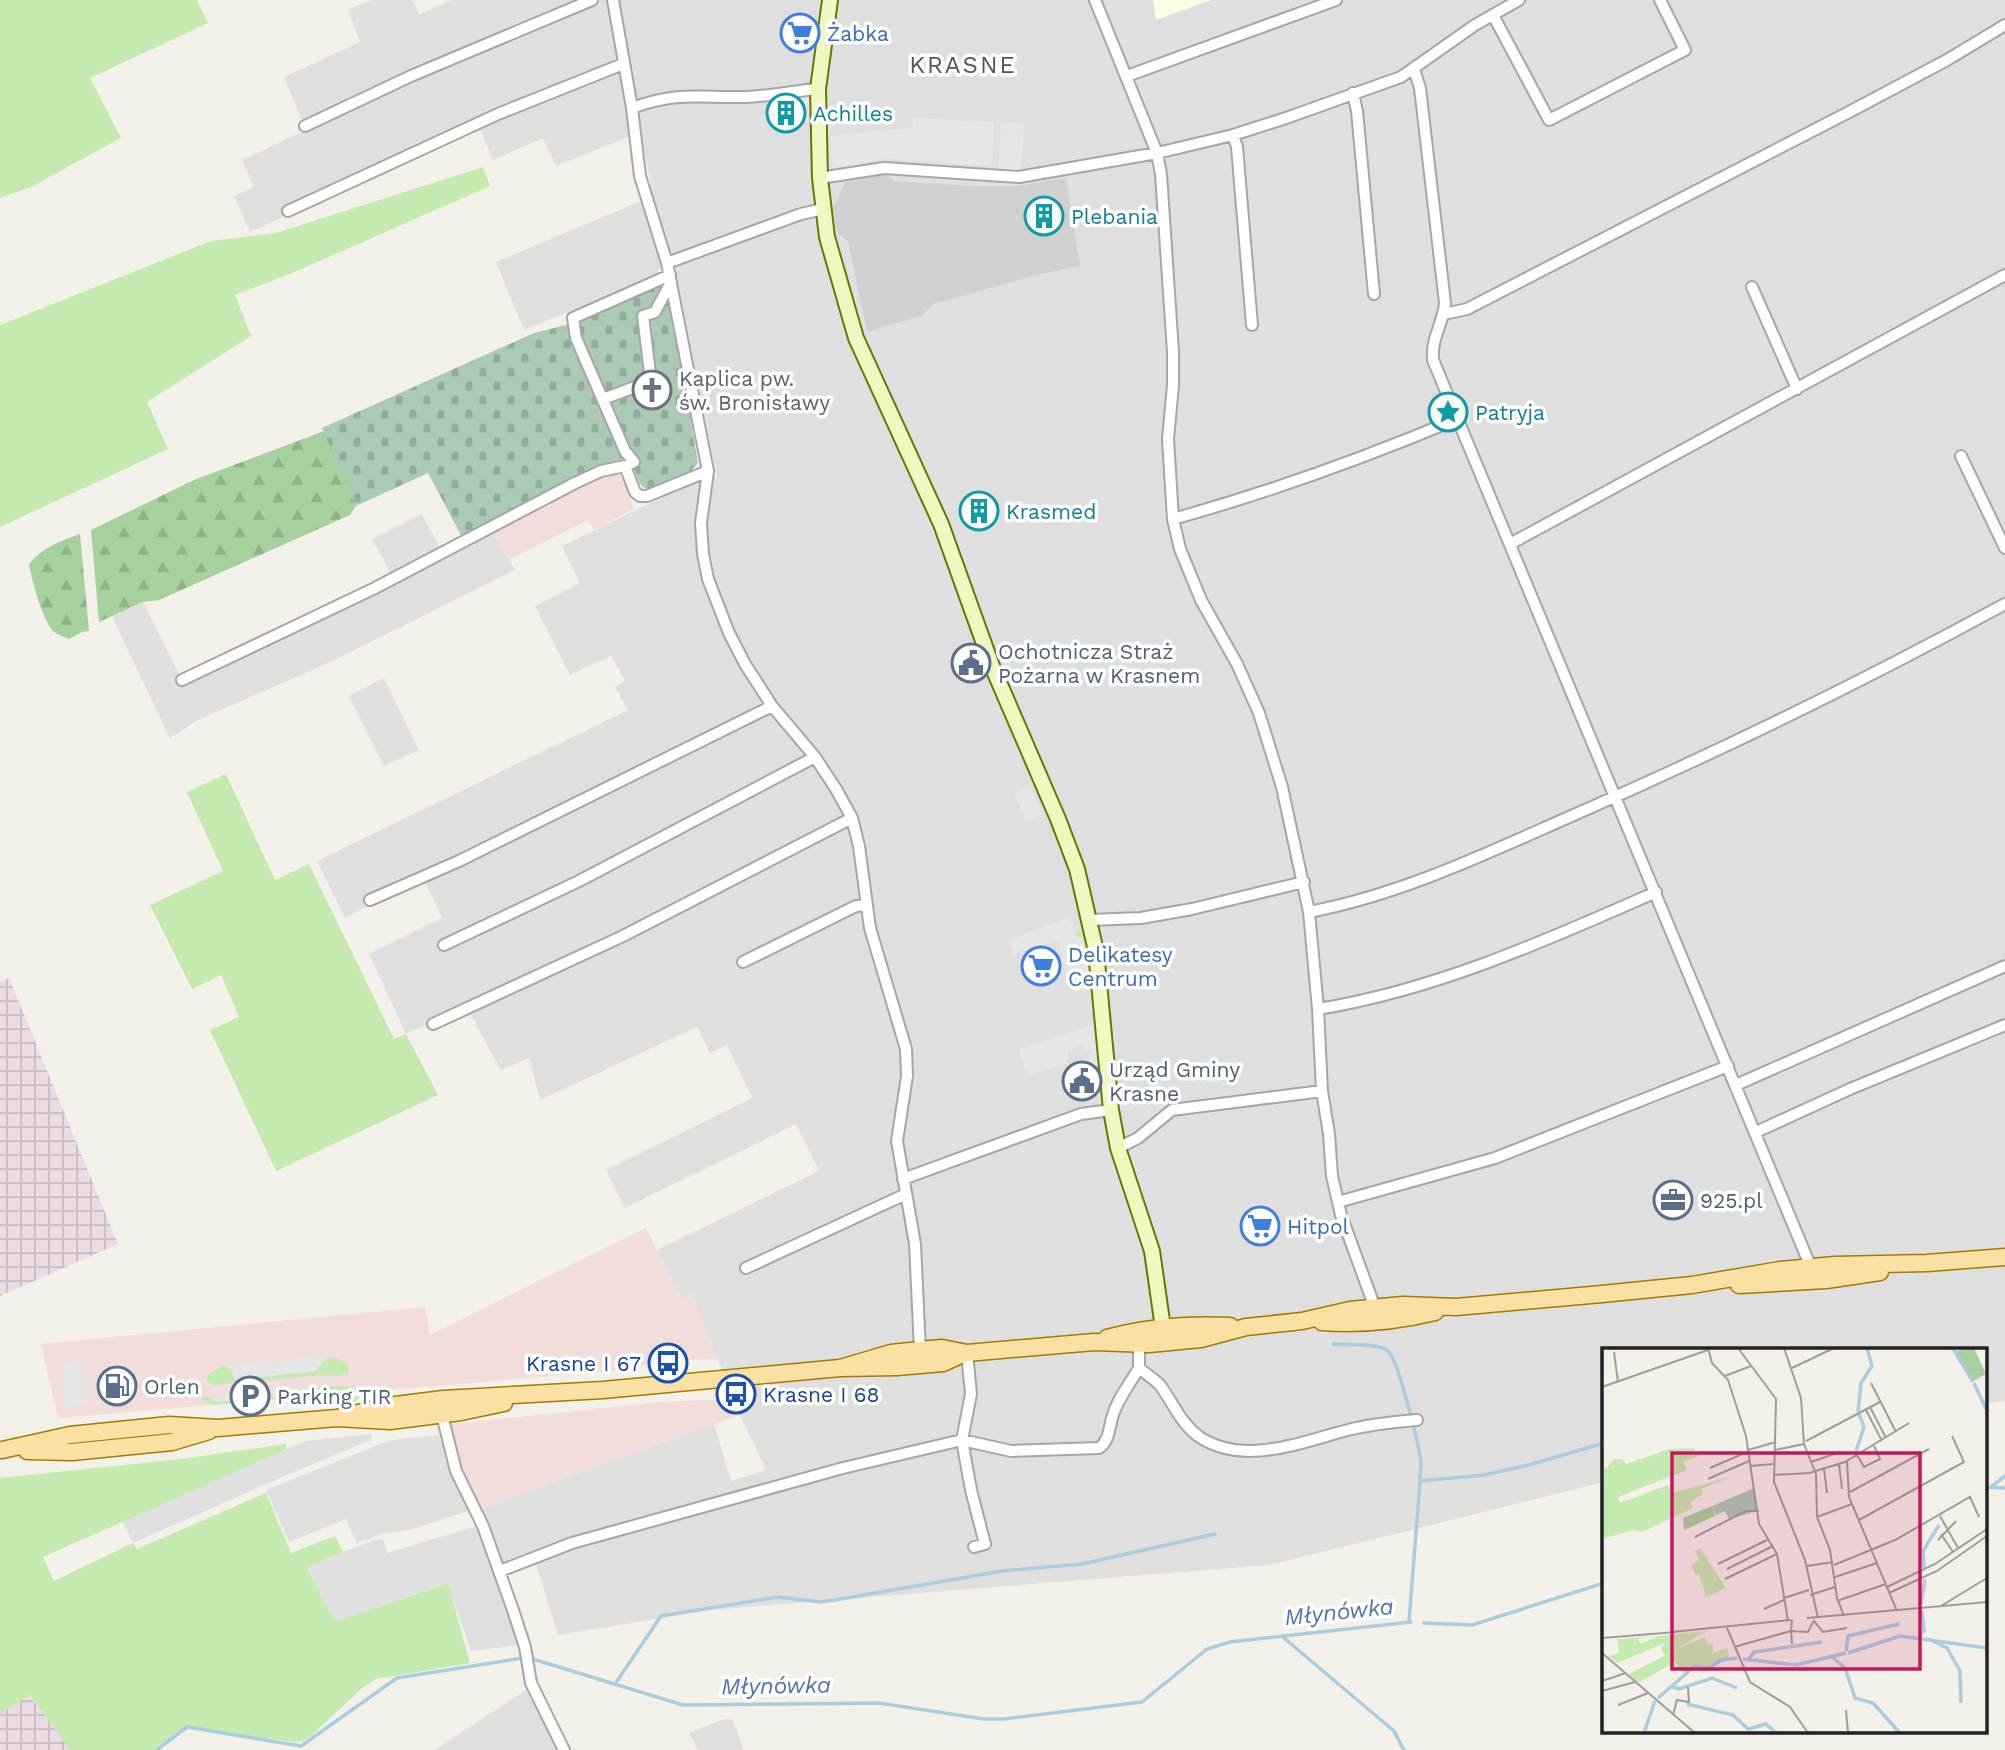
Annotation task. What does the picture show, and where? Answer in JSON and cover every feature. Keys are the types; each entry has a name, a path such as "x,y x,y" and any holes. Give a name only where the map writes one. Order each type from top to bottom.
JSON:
{"main road":[{"path":"1692,1285 1809,1267 1927,1264 2005,1257"},
{"path":"1302,1321 1351,1324 1397,1320 1456,1307 1692,1285 1826,1280 1927,1264"},
{"path":"1,1450 95,1432 169,1425 218,1429 337,1418 388,1406 443,1399 551,1394 841,1368 897,1367 936,1363 966,1353 1094,1342 1144,1344 1183,1340 1302,1321 1350,1310 1404,1305 1456,1307"},
{"path":"1094,1342 1137,1330 1200,1324 1247,1328"},
{"path":"841,1368 891,1353 942,1348 966,1353"},
{"path":"337,1418 390,1421 442,1415 551,1394"}],"street":[{"path":"304,126 411,76 592,0"},
{"path":"613,0 632,107 640,176 667,263 708,471 701,523 708,579 729,633 745,664 772,706 815,757 836,789 852,818 859,846 870,928 906,1049 907,1076 897,1141 917,1265 920,1350 927,1359 936,1363"},
{"path":"830,0 818,89 820,178 827,237 856,338 940,524 993,669 1069,847 1096,951 1111,1110 1118,1148 1152,1251 1163,1328 1183,1340"},
{"path":"1095,0 1157,153 1161,174 1173,352 1168,439 1173,519 1180,549 1201,600 1237,664 1259,713 1282,787 1309,912 1322,1091 1332,1176 1338,1202 1376,1308 1397,1320"},
{"path":"1127,76 1336,0"},
{"path":"820,178 884,168 1019,177 1157,153 1233,135 1401,77 1447,43 1519,0"},
{"path":"1493,15 1549,120 1685,50 1660,0"},
{"path":"1444,314 1466,309 1839,118 1947,60 2005,25"},
{"path":"288,211 498,114 623,64"},
{"path":"1414,69 1420,88 1445,303 1444,314 1434,336 1433,360 1756,1132 1809,1267 1826,1280"},
{"path":"632,107 657,98 681,95 749,97 818,89"},
{"path":"1353,93 1357,111 1374,294"},
{"path":"1233,135 1237,147 1252,325"},
{"path":"667,263 800,214 823,209"},
{"path":"1510,544 2005,275"},
{"path":"182,680 375,588 575,483 601,471 634,462 625,451 576,338 573,318 670,278"},
{"path":"603,399 643,384 648,379 650,373 643,316 655,312 670,278"},
{"path":"1752,287 1797,389"},
{"path":"1173,519 1233,503 1357,459 1457,419"},
{"path":"1962,456 2005,548"},
{"path":"625,466 635,492 640,496 647,496 708,471"},
{"path":"1309,912 1438,875 1616,797 1806,709 2005,604"},
{"path":"370,900 459,861 772,706"},
{"path":"444,945 579,881 815,757"},
{"path":"433,1024 623,936 852,818"},
{"path":"1090,920 1141,918 1192,909 1304,882"},
{"path":"1318,1009 1407,989 1463,972 1656,892"},
{"path":"743,962 856,906 867,905"},
{"path":"1736,1085 2005,966"},
{"path":"1756,1132 1850,1089 2005,1025"},
{"path":"1338,1202 1495,1158 1728,1066"},
{"path":"1118,1148 1138,1138 1172,1110 1322,1091"},
{"path":"903,1179 1081,1114 1111,1110"},
{"path":"746,1268 906,1194"},
{"path":"1790,1283 1809,1267"},
{"path":"1351,1324 1364,1319 1376,1308"},
{"path":"500,1571 572,1543 843,1468 962,1440 1011,1451 1099,1448 1105,1444 1113,1413 1121,1396 1139,1368 1144,1344 1163,1328"},
{"path":"897,1367 920,1350"},
{"path":"966,1353 971,1394 962,1440 985,1544 974,1547"},
{"path":"1139,1368 1158,1383 1182,1423 1200,1437 1225,1449 1247,1451 1285,1447 1373,1424 1417,1420"},
{"path":"442,1415 456,1471 483,1526 500,1571 525,1647 536,1696 564,1750"}],"shaded area":[{"path":"371,0 413,0 419,15 451,0 2005,0 2005,1401 1988,1403 1988,1348 1602,1348 1602,1482 1269,1565 710,1610 558,1635 533,1554 502,1564 479,1509 714,1424 731,1481 766,1470 740,1415 692,1294 681,1299 657,1250 819,1171 796,1124 625,1208 606,1170 752,1098 727,1045 710,1053 697,1027 540,1100 529,1058 501,1070 466,1006 406,1034 369,954 442,918 423,877 345,918 317,861 628,710 615,687 625,681 611,656 570,675 535,606 580,583 562,546 702,478 717,478 675,268 653,195 641,132 556,166 543,138 493,160 480,129 250,232 234,196 254,187 242,160 306,130 284,77 360,42 348,10"},
{"path":"1153,0 1211,0 1156,20"},
{"path":"812,94 811,122 802,122 801,101 768,105 768,98"},
{"path":"913,118 994,122 992,166 888,159 832,168 830,136 910,128"},
{"path":"1001,123 1024,124 1021,174 998,173"},
{"path":"886,174 894,181 975,186 1017,186 1066,178 1080,266 933,304 921,316 867,332 848,241 838,234 833,209 845,182"},
{"path":"641,201 661,266 655,277 524,330 496,262"},
{"path":"614,473 623,476 634,509 594,530 588,520 509,560 491,529 591,480"},
{"path":"422,514 441,550 392,576 372,539"},
{"path":"492,531 515,570 328,663 200,719 170,738 112,617 143,602 184,684 426,568"},
{"path":"384,678 419,750 384,766 349,696"},
{"path":"1030,784 1042,814 1027,822 1014,794"},
{"path":"1070,918 1074,935 1083,938 1090,969 1088,973 1081,971 1085,990 1074,992 1068,986 1058,940 1013,954 1009,940"},
{"path":"9,978 118,1244 0,1296 0,982"},
{"path":"1096,1023 1099,1085 1094,1084 1088,1055 1091,1054 1090,1049 1083,1049 1082,1046 1068,1050 1068,1063 1027,1075 1019,1049"},
{"path":"646,1228 681,1298 692,1294 718,1359 665,1361 612,1371 58,1418 41,1344 425,1307 430,1335"},
{"path":"85,1356 87,1402 83,1406 64,1409 62,1366"},
{"path":"327,1356 316,1371 234,1380 232,1372 224,1365"},
{"name":"Parking TIR","path":"300,1389 289,1395 217,1402 210,1397"},
{"path":"734,1399 740,1415 479,1509 442,1425 661,1402"},
{"path":"372,1434 371,1440 133,1543 122,1520 306,1441"},
{"path":"439,1435 440,1441 445,1445 449,1467 471,1510 410,1530 385,1533 357,1543 346,1519 289,1542 266,1490 391,1440"},
{"path":"477,1526 520,1645 471,1651 447,1583 335,1622 307,1566 372,1541 383,1539 387,1553"},
{"path":"526,1690 558,1750 434,1750"},
{"path":"29,1695 70,1750 0,1750 0,1714"},
{"path":"724,1719 733,1720 744,1750 698,1750 689,1733"}],"green space":[{"path":"0,0 197,0 208,23 90,78 121,138 31,187 0,198"},
{"path":"483,167 490,186 297,271 235,295 251,336 147,402 168,449 0,527 0,325 211,241 276,233"},
{"path":"659,284 670,299 698,463 689,473 650,490 638,480 633,465 626,457 572,479 462,537 428,473 356,506 322,428 534,333 578,322 582,317"},
{"path":"324,431 356,506 350,515 159,600 143,602 99,622 91,530 194,480"},
{"path":"80,534 89,631 69,639 54,632 45,618 29,564 46,549"},
{"path":"226,774 275,880 309,864 394,1039 406,1034 438,1095 276,1171 210,1030 239,1017 221,975 192,989 150,905 223,871 187,792"},
{"path":"1079,931 1086,933 1091,973 1085,976 1081,971 1088,968 1082,942 1074,935"},
{"path":"325,1359 344,1362 349,1369 348,1373 213,1385 206,1380 208,1374 224,1365 232,1372 234,1379 316,1371"},
{"path":"343,1386 359,1392 212,1405 201,1398 210,1397 218,1402 289,1395 300,1389"},
{"path":"360,1396 355,1402 299,1401 223,1407"},
{"path":"285,1444 287,1449 43,1557 54,1581 133,1543 137,1549 266,1493 291,1553 335,1536 343,1552 307,1567 335,1622 448,1583 470,1663 376,1679 361,1689 312,1735 304,1741 295,1742 187,1728 157,1750 70,1750 30,1695 0,1714 0,1478 181,1459"}],"waterway":[{"path":"1333,1344 1376,1346 1387,1350 1392,1356 1417,1441 1421,1465 1420,1481"},
{"path":"1409,1622 1420,1481 1484,1475 1602,1444"},
{"path":"1991,1487 2005,1476"},
{"name":"Młynówka","path":"1988,1487 2005,1488"},
{"path":"615,1684 661,1616 778,1597 820,1602 1002,1571 1082,1564 1215,1534"},
{"name":"Młynówka","path":"1424,1623 1472,1625 1602,1584"},
{"name":"Młynówka","path":"157,1750 187,1727 301,1746 397,1678 522,1658 533,1659 683,1705 879,1703 984,1719 1004,1719 1142,1702 1207,1649 1230,1642 1411,1622"},
{"path":"1284,1638 1394,1731 1404,1750"}],"place":[{"name":"Żabka","path":"800,33"},
{"name":"Achilles","path":"786,113"},
{"name":"Plebania","path":"1044,216"},
{"name":"Kaplica pw. św. Bronisławy","path":"652,390"},
{"name":"Patryja","path":"1448,412"},
{"name":"Krasmed","path":"979,511"},
{"name":"Ochotnicza Straż Pożarna w Krasnem","path":"971,663"},
{"name":"Delikatesy Centrum","path":"1041,966"},
{"name":"Urząd Gminy Krasne","path":"1082,1081"},
{"name":"925.pl","path":"1673,1200"},
{"name":"Hitpol","path":"1260,1226"},
{"name":"Krasne I 67","path":"668,1363"},
{"name":"Orlen","path":"117,1386"},
{"name":"Krasne I 68","path":"736,1394"},
{"name":"Parking TIR","path":"250,1396"}],"district":[{"name":"KRASNE","path":"963,65"}]}
